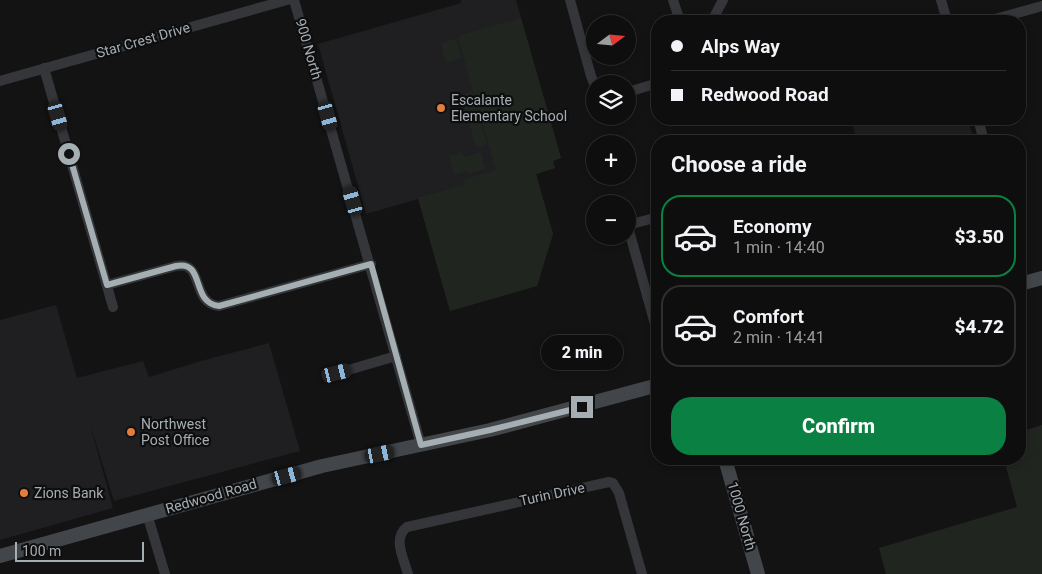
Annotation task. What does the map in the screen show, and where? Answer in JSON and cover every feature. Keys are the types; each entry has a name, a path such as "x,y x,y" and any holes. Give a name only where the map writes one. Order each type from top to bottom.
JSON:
{"main road":[{"path":"1026,282 1042,278"},
{"name":"Redwood Road","path":"0,556 322,466 541,418 651,387"},
{"name":"1000 North","path":"727,465 758,574"}],"street":[{"name":"Star Crest Drive","path":"0,81 286,0"},
{"name":"900 North","path":"294,0 371,264 421,445"},
{"path":"570,0 591,75"},
{"path":"674,0 678,15"},
{"path":"715,15 723,0"},
{"path":"941,0 945,15"},
{"path":"1010,15 1042,6"},
{"path":"44,68 113,307"},
{"path":"636,89 651,84"},
{"path":"636,224 651,219"},
{"path":"633,245 651,310"},
{"path":"107,285 184,265 194,272 203,298 210,304 219,306 371,264"},
{"path":"328,376 396,356"},
{"name":"Turin Drive","path":"408,574 400,548 400,536 404,529 414,524 606,482 613,482 619,493 642,574"},
{"path":"147,514 165,574"}],"shaded area":[{"name":"Escalante Elementary School","path":"461,0 516,0 561,158 553,161 555,168 536,174 553,234 537,286 450,311 418,199 366,214 318,44 461,3"},
{"path":"521,18 561,158 553,161 555,168 536,174 553,234 537,286 450,311 418,198 464,185 463,180 496,170 458,38 461,35"},
{"path":"456,39 462,58 446,63 441,43"},
{"path":"472,91 487,144 476,147 461,95"},
{"path":"853,125 970,125 972,135 855,135"},
{"path":"462,152 464,157 481,152 485,169 468,174 467,171 454,175 449,156"},
{"path":"56,305 77,378 143,361 149,377 269,343 300,451 114,501 89,421 113,508 0,540 0,320"},
{"path":"1042,425 1042,574 886,574 879,548 1017,507 1006,465 1026,465 1026,430"}],"place":[{"name":"Escalante Elementary School","path":"441,108"},
{"name":"Northwest Post Office","path":"131,432"},
{"name":"Zions Bank","path":"24,493"}],"route":[{"path":"69,154 107,285 184,265 194,272 203,298 214,306 224,306 371,264 421,445 582,407"}]}
